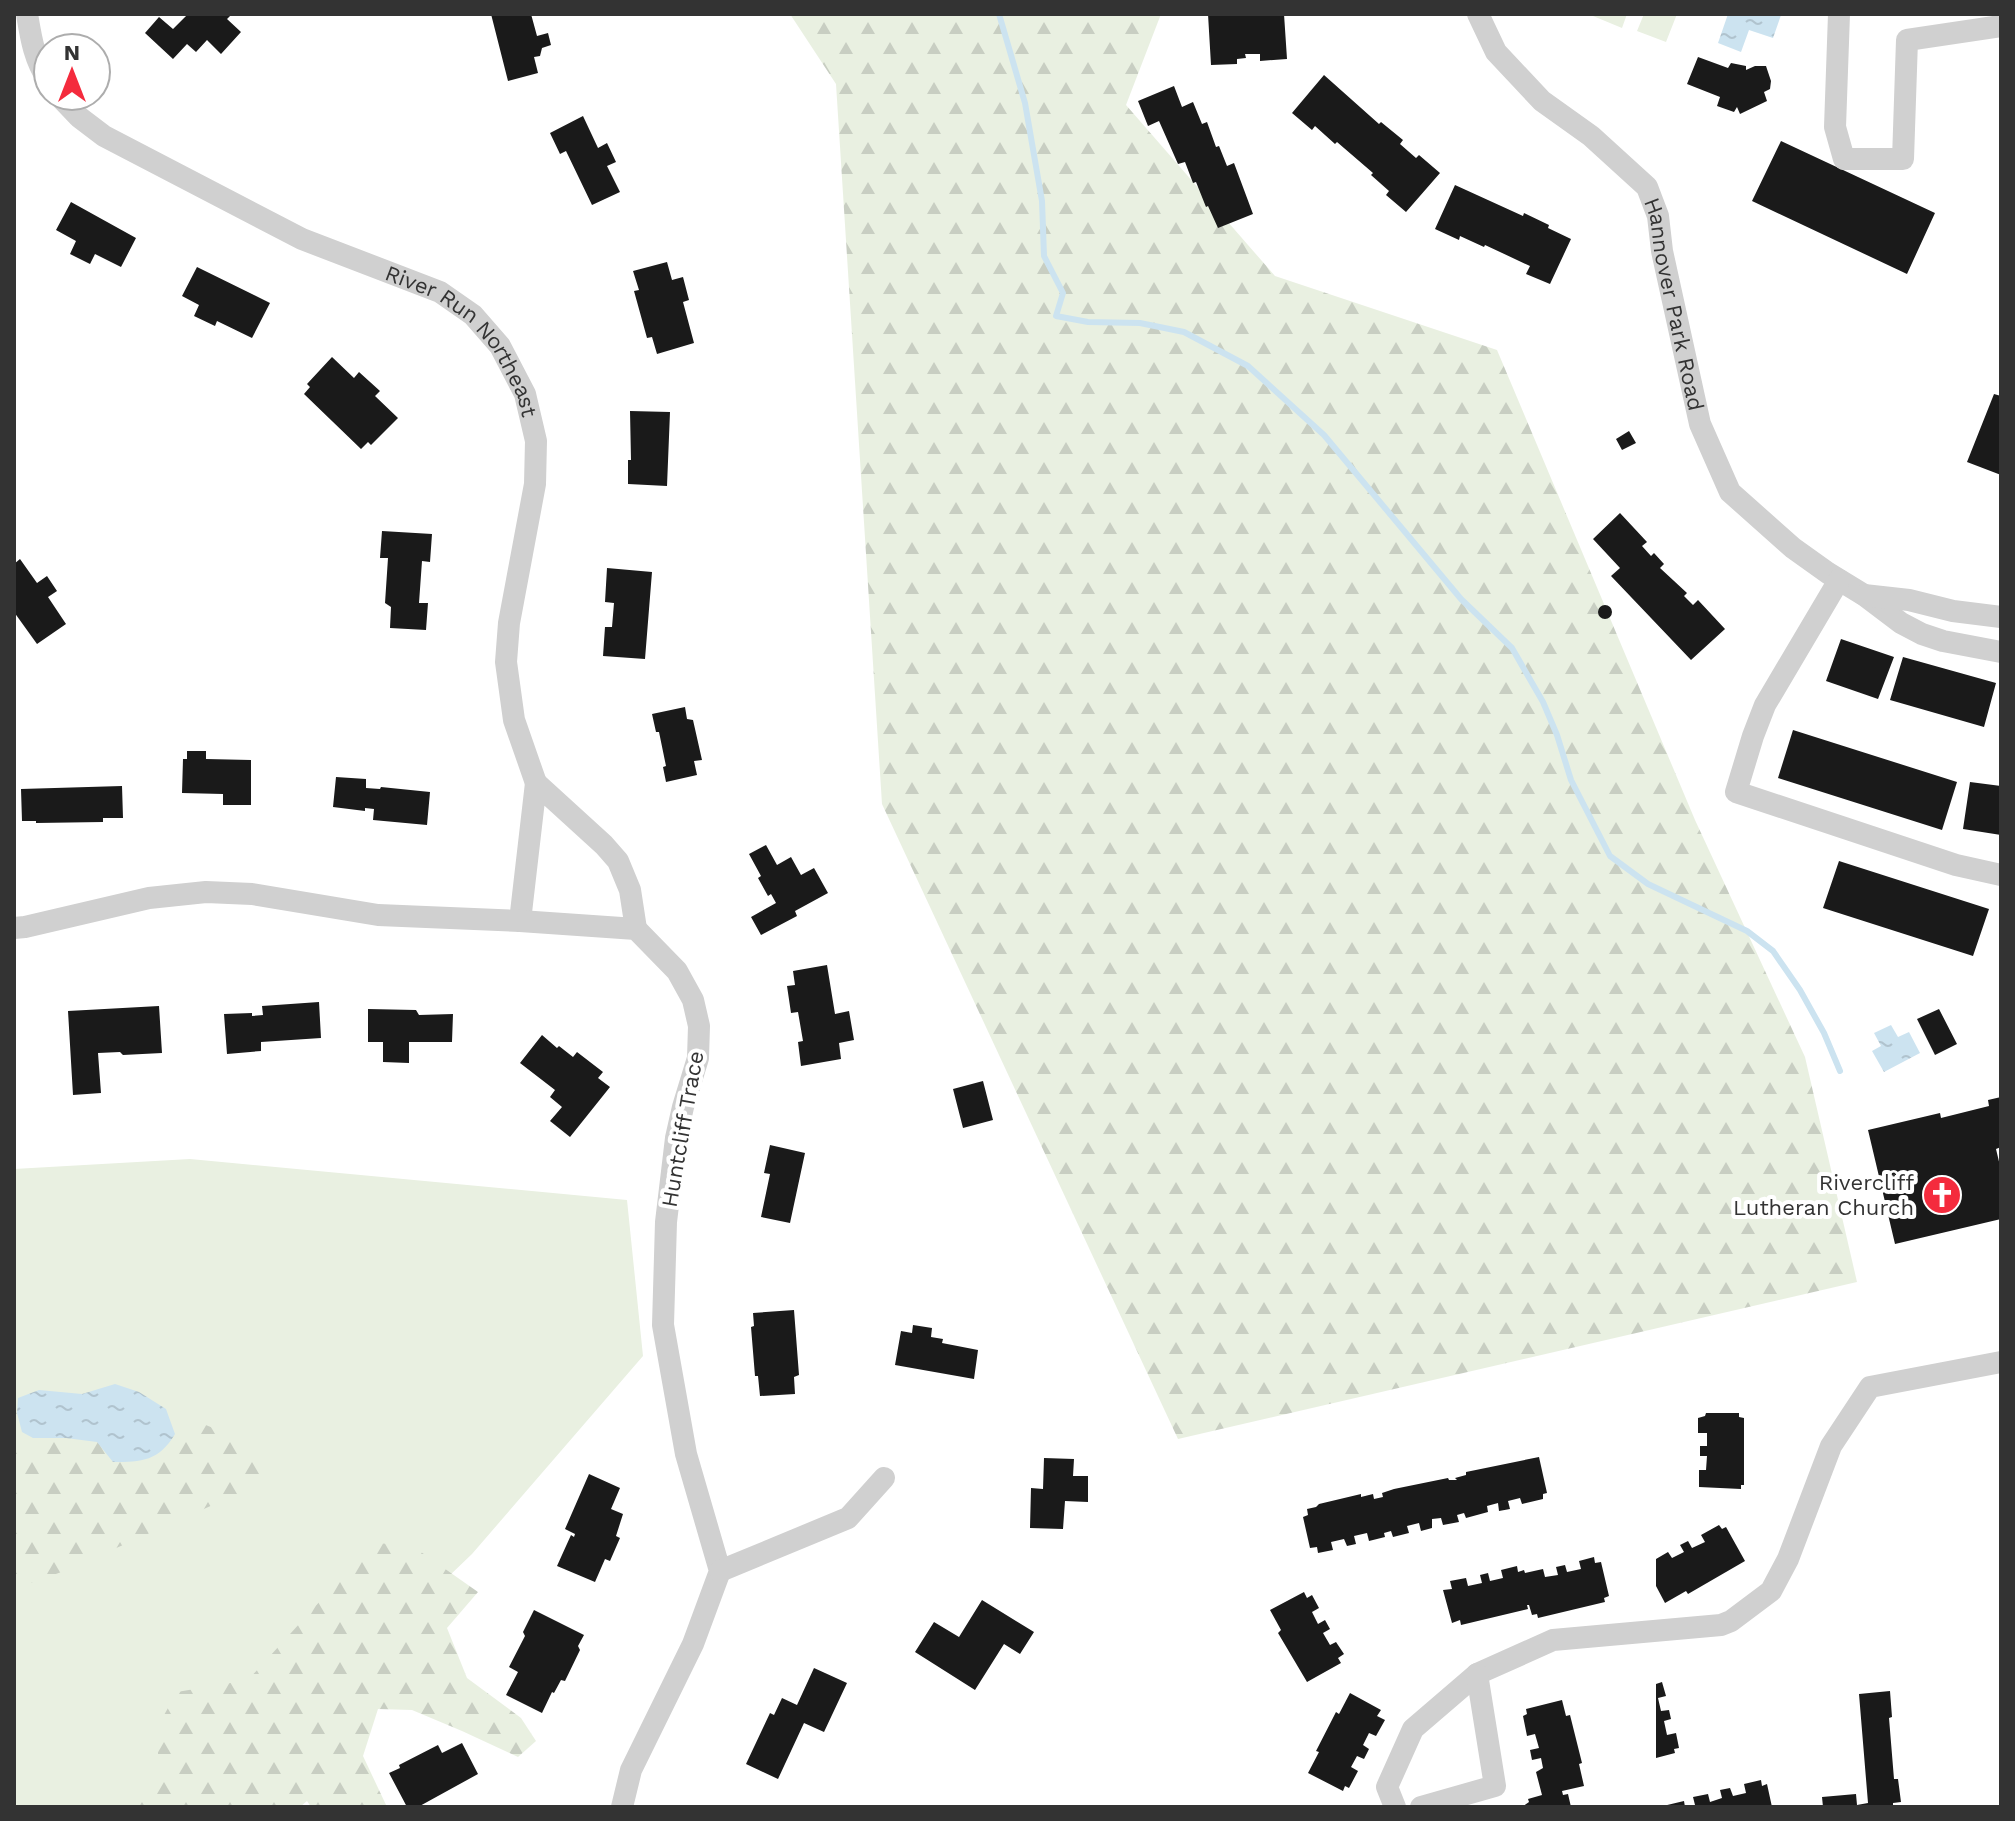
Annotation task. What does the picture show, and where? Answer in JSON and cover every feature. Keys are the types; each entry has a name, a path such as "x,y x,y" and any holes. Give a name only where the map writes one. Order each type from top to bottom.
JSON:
{"street":[{"path":"27,14 32,42"},
{"name":"Hannover Park Road","path":"1478,14 1496,52 1542,101 1591,136 1647,187 1658,216 1662,251 1700,424 1730,492 1793,548 1901,623 1943,641 2001,652"},
{"path":"1839,14 1835,127 1844,159 1903,159 1907,40 2001,26"},
{"name":"River Run Northeast","path":"74,112 104,136 302,239 440,292 473,315 500,346 525,394 536,441 535,484 509,623 506,662 514,720 536,783 520,921"},
{"path":"1839,580 1765,705 1736,792 1956,865 2001,875"},
{"name":"Hannover Park Road","path":"1864,595 2001,617"},
{"name":"River Run Northeast","path":"536,783 618,861 630,890 636,929"},
{"path":"14,928 149,898 206,892 252,894 378,915 636,929"},
{"name":"Huntcliff Trace","path":"636,929 677,971 693,1000 699,1026 698,1058 676,1138 668,1208 663,1325 686,1454 720,1571"},
{"path":"1395,1807 1387,1787 1413,1729 1477,1674 1553,1640 1721,1625 1731,1621 1771,1591 1788,1559 1831,1446 1870,1387 2001,1362"},
{"path":"622,1807 631,1770 693,1644 720,1571 848,1518 884,1478"},
{"path":"1421,1807 1495,1786 1477,1674"}],"green space":[{"path":"790,14 1161,14 1126,105 1275,276 1497,350 1695,820 1805,1057 1857,1282 1178,1439 882,804 836,84"},
{"path":"1594,14 1627,14 1622,28"},
{"path":"1644,14 1677,14 1666,42 1637,31"},
{"path":"190,1159 627,1200 643,1356 472,1554 208,1807 14,1807 14,1169"},
{"path":"18,1398 17,1413 22,1432 33,1438 97,1442 175,1434 166,1409 248,1442 271,1479 67,1570 14,1589 14,1400"},
{"path":"373,1543 411,1545 478,1592 447,1628 467,1678 521,1718 536,1741 518,1757 412,1710 378,1709 363,1756 387,1807 311,1807 307,1801 300,1807 117,1807 157,1783 159,1724 177,1692 248,1680"}],"water":[{"path":"1728,14 1781,15 1773,38 1749,30 1741,52 1718,43"},
{"path":"1891,1025 1898,1037 1909,1032 1920,1053 1884,1072 1872,1051 1881,1046 1874,1033"},
{"path":"115,1384 139,1392 166,1409 175,1434 156,1455 141,1460 113,1462 97,1442 33,1438 22,1432 17,1413 18,1398 39,1390 82,1394"}],"building":[{"path":"188,14 232,14 227,19 241,32 221,54 207,40 196,52 187,44 173,59 145,33 159,17 173,29"},
{"path":"491,14 531,14 537,36 548,33 551,45 542,48 540,56 534,57 538,73 508,81"},
{"path":"1208,14 1284,14 1287,59 1260,61 1260,54 1245,54 1246,58 1237,59 1237,64 1211,65"},
{"path":"1698,57 1728,68 1731,63 1746,66 1746,70 1766,66 1771,81 1770,89 1764,92 1767,101 1740,114 1737,107 1734,112 1717,106 1720,97 1687,84"},
{"path":"1324,75 1379,124 1381,122 1403,140 1400,144 1416,158 1419,155 1440,173 1406,212 1386,195 1389,191 1371,175 1373,173 1337,142 1335,144 1315,126 1312,130 1292,113"},
{"path":"1174,86 1182,107 1193,102 1202,124 1207,122 1227,166 1234,163 1253,214 1218,228 1185,162 1178,164 1159,121 1148,126 1138,101"},
{"path":"583,116 598,148 607,143 616,162 607,166 620,192 592,205 566,151 560,154 550,133"},
{"path":"1781,141 1935,213 1907,274 1752,201"},
{"path":"1455,185 1523,216 1524,213 1571,239 1550,284 1526,274 1530,266 1485,245 1460,236 1459,240 1435,229"},
{"path":"71,202 136,238 121,267 95,254 90,264 70,254 76,241 56,230"},
{"path":"667,262 672,280 683,277 689,300 683,302 694,343 657,354 652,337 647,338 634,291 639,290 633,271"},
{"path":"197,267 270,303 252,338 217,321 215,326 194,316 199,305 182,296"},
{"path":"332,357 354,378 359,372 380,391 375,396 398,418 371,445 368,442 361,449 304,394 310,387 307,384"},
{"path":"1994,394 2001,396 2001,475 1967,462"},
{"path":"630,411 670,412 667,486 628,484"},
{"path":"1629,431 1636,443 1622,450 1616,439"},
{"path":"1620,513 1647,542 1642,546 1664,564 1660,568 1687,593 1684,596 1693,605 1698,600 1725,629 1691,660 1611,576 1620,568 1593,539"},
{"path":"382,531 432,534 430,562 422,561 419,603 428,603 426,630 390,628 391,607 385,603 388,558 380,558"},
{"path":"20,559 37,583 47,576 57,591 48,597 66,624 37,644 14,612 14,564"},
{"path":"607,568 652,572 645,659 603,656 605,627 612,627 614,603 605,602"},
{"path":"1605,605 1612,612 1605,619 1598,612"},
{"path":"1841,639 1894,657 1878,699 1826,681"},
{"path":"1903,657 1996,683 1984,727 1890,700"},
{"path":"685,707 687,719 693,720 702,760 694,761 697,775 666,782 659,732 656,732 652,714"},
{"path":"1793,730 1957,782 1942,830 1778,778"},
{"path":"187,751 206,751 206,759 251,760 251,805 223,805 223,794 182,793 183,759 187,759"},
{"path":"336,777 366,779 366,788 430,792 427,825 373,820 374,809 365,808 365,811 333,807"},
{"path":"1970,782 2001,786 2001,835 1963,829"},
{"path":"122,786 123,818 103,818 103,822 22,821 21,789"},
{"path":"766,845 777,865 791,857 801,875 814,868 828,893 795,911 797,916 761,935 751,917 776,903 771,894 768,896 758,878 761,876 749,854"},
{"path":"1839,861 1989,909 1973,956 1823,908"},
{"path":"827,965 835,1014 849,1011 854,1040 839,1043 841,1059 801,1066 798,1042 803,1041 798,1012 791,1013 787,986 795,985 793,971"},
{"path":"319,1002 321,1038 261,1042 261,1051 227,1054 224,1014 263,1015 262,1006"},
{"path":"159,1006 162,1053 98,1053 101,1093 73,1095 68,1011"},
{"path":"368,1009 416,1010 419,1015 453,1014 452,1042 409,1042 409,1063 383,1062 383,1042 368,1042"},
{"path":"1939,1009 1957,1044 1935,1055 1917,1019"},
{"path":"542,1035 573,1057 577,1052 603,1072 598,1078 610,1087 570,1137 550,1121 562,1107 550,1097 555,1090 520,1063"},
{"path":"983,1081 993,1120 963,1128 953,1089"},
{"name":"Rivercliff Lutheran Church","path":"2001,1097 2001,1147 1996,1149 2001,1170 2001,1219 1895,1244 1868,1130 1940,1113 1941,1118 1989,1106 1988,1100"},
{"path":"770,1145 805,1153 790,1223 761,1217 770,1174 764,1173"},
{"path":"794,1310 799,1375 794,1377 795,1394 760,1396 758,1376 755,1376 751,1327 754,1326 753,1313"},
{"path":"913,1325 932,1328 931,1337 943,1339 942,1343 978,1350 974,1379 895,1365 901,1331 912,1333"},
{"path":"1706,1413 1739,1413 1739,1417 1744,1418 1744,1485 1741,1489 1699,1487 1699,1470 1706,1470 1707,1456 1700,1456 1700,1446 1707,1446 1707,1433 1698,1433 1698,1418"},
{"path":"1539,1457 1547,1493 1543,1494 1543,1499 1522,1504 1520,1498 1508,1501 1510,1509 1499,1511 1498,1503 1487,1506 1488,1512 1466,1518 1464,1513 1457,1515 1459,1522 1443,1525 1441,1518 1432,1519 1432,1528 1421,1531 1419,1523 1407,1526 1409,1533 1393,1537 1391,1531 1384,1533 1385,1537 1369,1541 1367,1533 1354,1536 1356,1544 1347,1546 1344,1539 1331,1542 1333,1550 1318,1553 1317,1547 1310,1548 1303,1517 1308,1515 1307,1509 1319,1504 1361,1494 1361,1497 1373,1494 1374,1499 1394,1489 1448,1478 1457,1480 1455,1478 1466,1475 1466,1472"},
{"path":"1044,1458 1074,1459 1073,1476 1088,1476 1088,1502 1065,1501 1063,1529 1030,1528 1031,1488 1043,1489"},
{"path":"589,1474 620,1488 611,1509 623,1514 616,1536 620,1538 610,1561 605,1559 595,1582 557,1566 571,1535 574,1537 575,1534 565,1529"},
{"path":"1719,1525 1722,1529 1726,1527 1745,1561 1688,1594 1686,1591 1665,1603 1656,1586 1656,1559 1668,1552 1672,1558 1684,1552 1680,1545 1688,1541 1692,1548 1705,1542 1701,1535"},
{"path":"1594,1557 1595,1563 1601,1562 1609,1596 1604,1598 1605,1602 1538,1618 1537,1614 1532,1615 1527,1605 1528,1609 1461,1625 1460,1620 1452,1623 1443,1590 1452,1589 1450,1581 1466,1578 1468,1586 1482,1583 1480,1575 1488,1573 1490,1581 1503,1578 1501,1570 1517,1566 1518,1572 1543,1569 1545,1577 1558,1575 1556,1567 1565,1565 1567,1572 1581,1569 1579,1561"},
{"path":"1304,1592 1307,1598 1312,1595 1319,1608 1312,1612 1318,1624 1325,1620 1330,1629 1323,1633 1330,1645 1336,1642 1344,1654 1338,1658 1341,1663 1307,1682 1278,1633 1281,1630 1270,1610"},
{"path":"982,1600 1034,1632 1020,1654 1004,1644 975,1690 915,1652 934,1622 959,1637"},
{"path":"534,1610 584,1635 565,1681 561,1680 552,1692 542,1713 506,1695 518,1672 509,1667"},
{"path":"814,1668 847,1683 824,1732 804,1723 778,1779 746,1764 770,1713 774,1715 782,1698 797,1705"},
{"path":"1662,1682 1666,1696 1658,1698 1661,1711 1669,1710 1671,1719 1664,1721 1667,1735 1676,1733 1679,1748 1674,1749 1675,1753 1656,1758 1656,1684"},
{"path":"1890,1691 1894,1779 1898,1779 1901,1802 1893,1803 1893,1807 1823,1807 1822,1797 1856,1794 1857,1805 1868,1803 1859,1694"},
{"path":"1350,1693 1381,1710 1377,1716 1385,1720 1376,1736 1369,1733 1363,1745 1369,1749 1364,1759 1357,1756 1351,1767 1358,1771 1349,1788 1345,1786 1343,1791 1308,1773 1336,1712 1339,1714"},
{"path":"1562,1700 1566,1716 1570,1715 1582,1763 1579,1764 1584,1786 1562,1791 1563,1795 1568,1794 1571,1807 1522,1807 1529,1802 1528,1799 1542,1795 1536,1772 1543,1768 1541,1758 1532,1760 1530,1750 1539,1748 1535,1734 1527,1736 1523,1716 1527,1714 1526,1709"},
{"path":"462,1743 478,1774 418,1807 407,1807 389,1773 438,1745 442,1753"},
{"path":"1761,1780 1762,1786 1767,1784 1772,1807 1690,1807 1695,1805 1693,1797 1708,1794 1710,1802 1722,1798 1720,1790 1730,1788 1733,1796 1746,1793 1744,1784"},
{"path":"1684,1801 1685,1807 1663,1807 1663,1806"}],"waterway":[{"path":"999,14 1025,103 1042,201 1044,256 1063,293 1056,316 1088,322 1140,323 1184,332 1248,366 1324,435 1461,599 1512,648 1543,702 1571,780 1610,856 1648,884 1747,931 1773,951 1800,990 1824,1033 1840,1071"}],"place":[{"name":"Rivercliff Lutheran Church","path":"1942,1195"}]}
